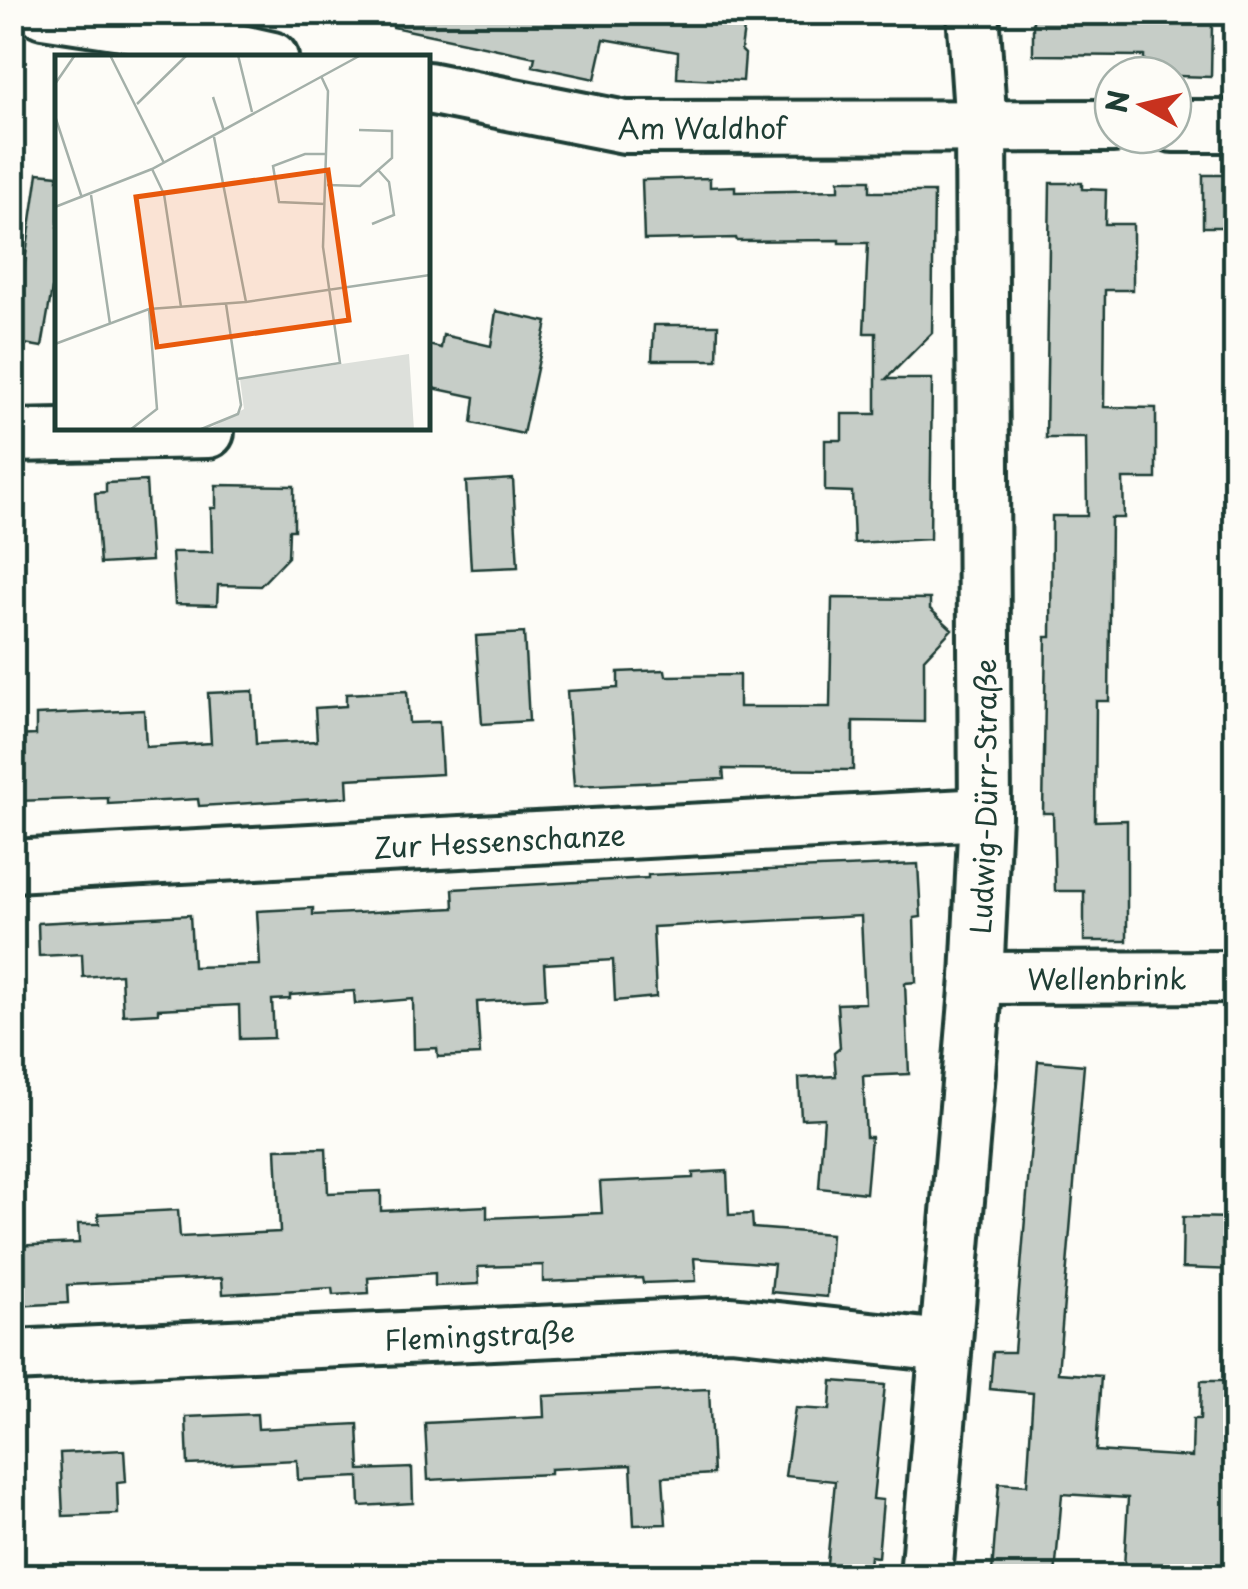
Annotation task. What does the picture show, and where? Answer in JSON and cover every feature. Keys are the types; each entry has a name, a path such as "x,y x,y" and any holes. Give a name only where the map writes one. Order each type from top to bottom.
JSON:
{"street":[{"path":"42,12 123,18 261,55"},
{"name":"Ludwig-Dürr-Straße","path":"926,1576 978,978 985,814 981,127 973,12"},
{"name":"Am Waldhof","path":"430,88 625,127 1093,126"},
{"path":"1193,126 1236,126"},
{"path":"12,436 208,430"},
{"name":"Zur Hessenschanze","path":"12,866 985,814"},
{"name":"Wellenbrink","path":"978,978 1236,977"},
{"name":"Flemingstraße","path":"12,1356 731,1323 944,1346"}],"building":[{"path":"395,12 746,14 741,50 745,54 743,81 677,78 678,52 604,39 595,79 533,66 535,57 393,27"},
{"path":"1033,12 1171,12 1170,23 1212,24 1211,77 1193,76 1193,55 1033,55"},
{"path":"38,173 55,175 55,271 42,347 13,342 16,319 12,318 12,267 24,268"},
{"path":"1203,175 1236,175 1236,227 1203,227"},
{"path":"710,178 710,187 735,186 735,192 839,190 839,180 870,180 870,192 934,192 932,333 886,379 932,379 930,539 854,543 852,492 825,491 825,440 842,440 842,414 876,414 876,333 864,333 868,243 736,238 644,240 642,180"},
{"path":"1050,183 1082,183 1082,189 1106,190 1105,224 1133,224 1133,290 1105,290 1104,407 1156,408 1156,479 1123,479 1124,518 1111,518 1109,701 1096,701 1095,821 1127,820 1127,941 1084,941 1084,891 1055,891 1053,813 1043,813 1052,516 1087,516 1086,438 1046,438"},
{"path":"496,311 547,322 523,434 472,423 475,397 430,387 430,345 441,348 443,335 491,346"},
{"path":"654,325 718,325 717,360 652,360"},
{"path":"513,479 518,567 471,569 466,482"},
{"path":"146,481 151,561 100,564 95,493 106,492 106,483"},
{"path":"216,485 294,486 294,530 289,530 288,557 260,586 218,585 217,605 175,604 172,552 212,552 211,508 216,508"},
{"path":"832,598 930,599 930,609 952,629 924,659 924,722 853,721 853,770 723,769 724,779 574,786 567,691 618,688 618,672 665,670 666,676 739,675 739,707 830,707"},
{"path":"524,633 529,721 482,724 476,636"},
{"path":"253,691 256,744 317,741 315,708 346,706 346,694 407,691 409,723 439,722 442,774 347,779 348,797 199,806 198,799 108,804 108,798 16,801 13,736 36,735 36,715 144,710 146,747 211,743 208,693"},
{"path":"918,864 921,917 914,918 916,982 905,983 909,1074 863,1076 866,1137 871,1137 866,1193 819,1188 824,1118 801,1119 799,1078 836,1076 834,1053 840,1048 837,1004 865,1003 861,916 653,927 656,997 615,1001 613,960 544,964 546,998 477,1002 480,1055 438,1057 437,1048 414,1049 413,999 355,1004 354,991 290,995 290,999 272,1000 274,1038 240,1039 239,1005 123,1015 121,974 83,977 82,954 39,956 38,923 190,915 193,967 260,965 257,911 313,908 313,915 454,908 453,889 648,875"},
{"path":"1038,1061 1084,1065 1058,1373 1101,1376 1096,1451 1192,1457 1193,1419 1200,1419 1201,1381 1236,1381 1236,1576 1187,1576 1187,1571 1124,1568 1128,1498 1062,1494 1055,1576 992,1572 999,1483 1027,1485 1033,1393 990,1389 993,1352 1014,1352"},
{"path":"326,1148 328,1193 381,1191 381,1211 487,1206 487,1218 602,1213 600,1182 693,1178 693,1173 727,1171 729,1215 752,1214 753,1228 831,1234 827,1297 771,1292 774,1264 694,1258 696,1281 643,1283 642,1278 543,1282 543,1265 478,1267 479,1284 435,1286 435,1273 368,1278 369,1293 333,1295 332,1288 223,1294 222,1278 67,1285 68,1303 14,1306 12,1246 79,1243 78,1224 99,1224 98,1214 178,1210 180,1237 280,1232 276,1149"},
{"path":"1183,1217 1236,1218 1236,1270 1182,1268"},
{"path":"832,1381 885,1385 873,1499 883,1500 878,1557 870,1556 868,1576 826,1574 835,1481 785,1476 795,1408 830,1410"},
{"path":"709,1389 713,1474 663,1477 666,1524 634,1525 631,1465 550,1469 550,1474 428,1480 425,1423 544,1417 543,1396"},
{"path":"257,1414 258,1429 358,1424 360,1470 412,1468 413,1503 360,1506 359,1477 298,1480 297,1460 188,1465 186,1417"},
{"path":"124,1450 126,1482 117,1483 118,1514 63,1516 60,1453"}]}
